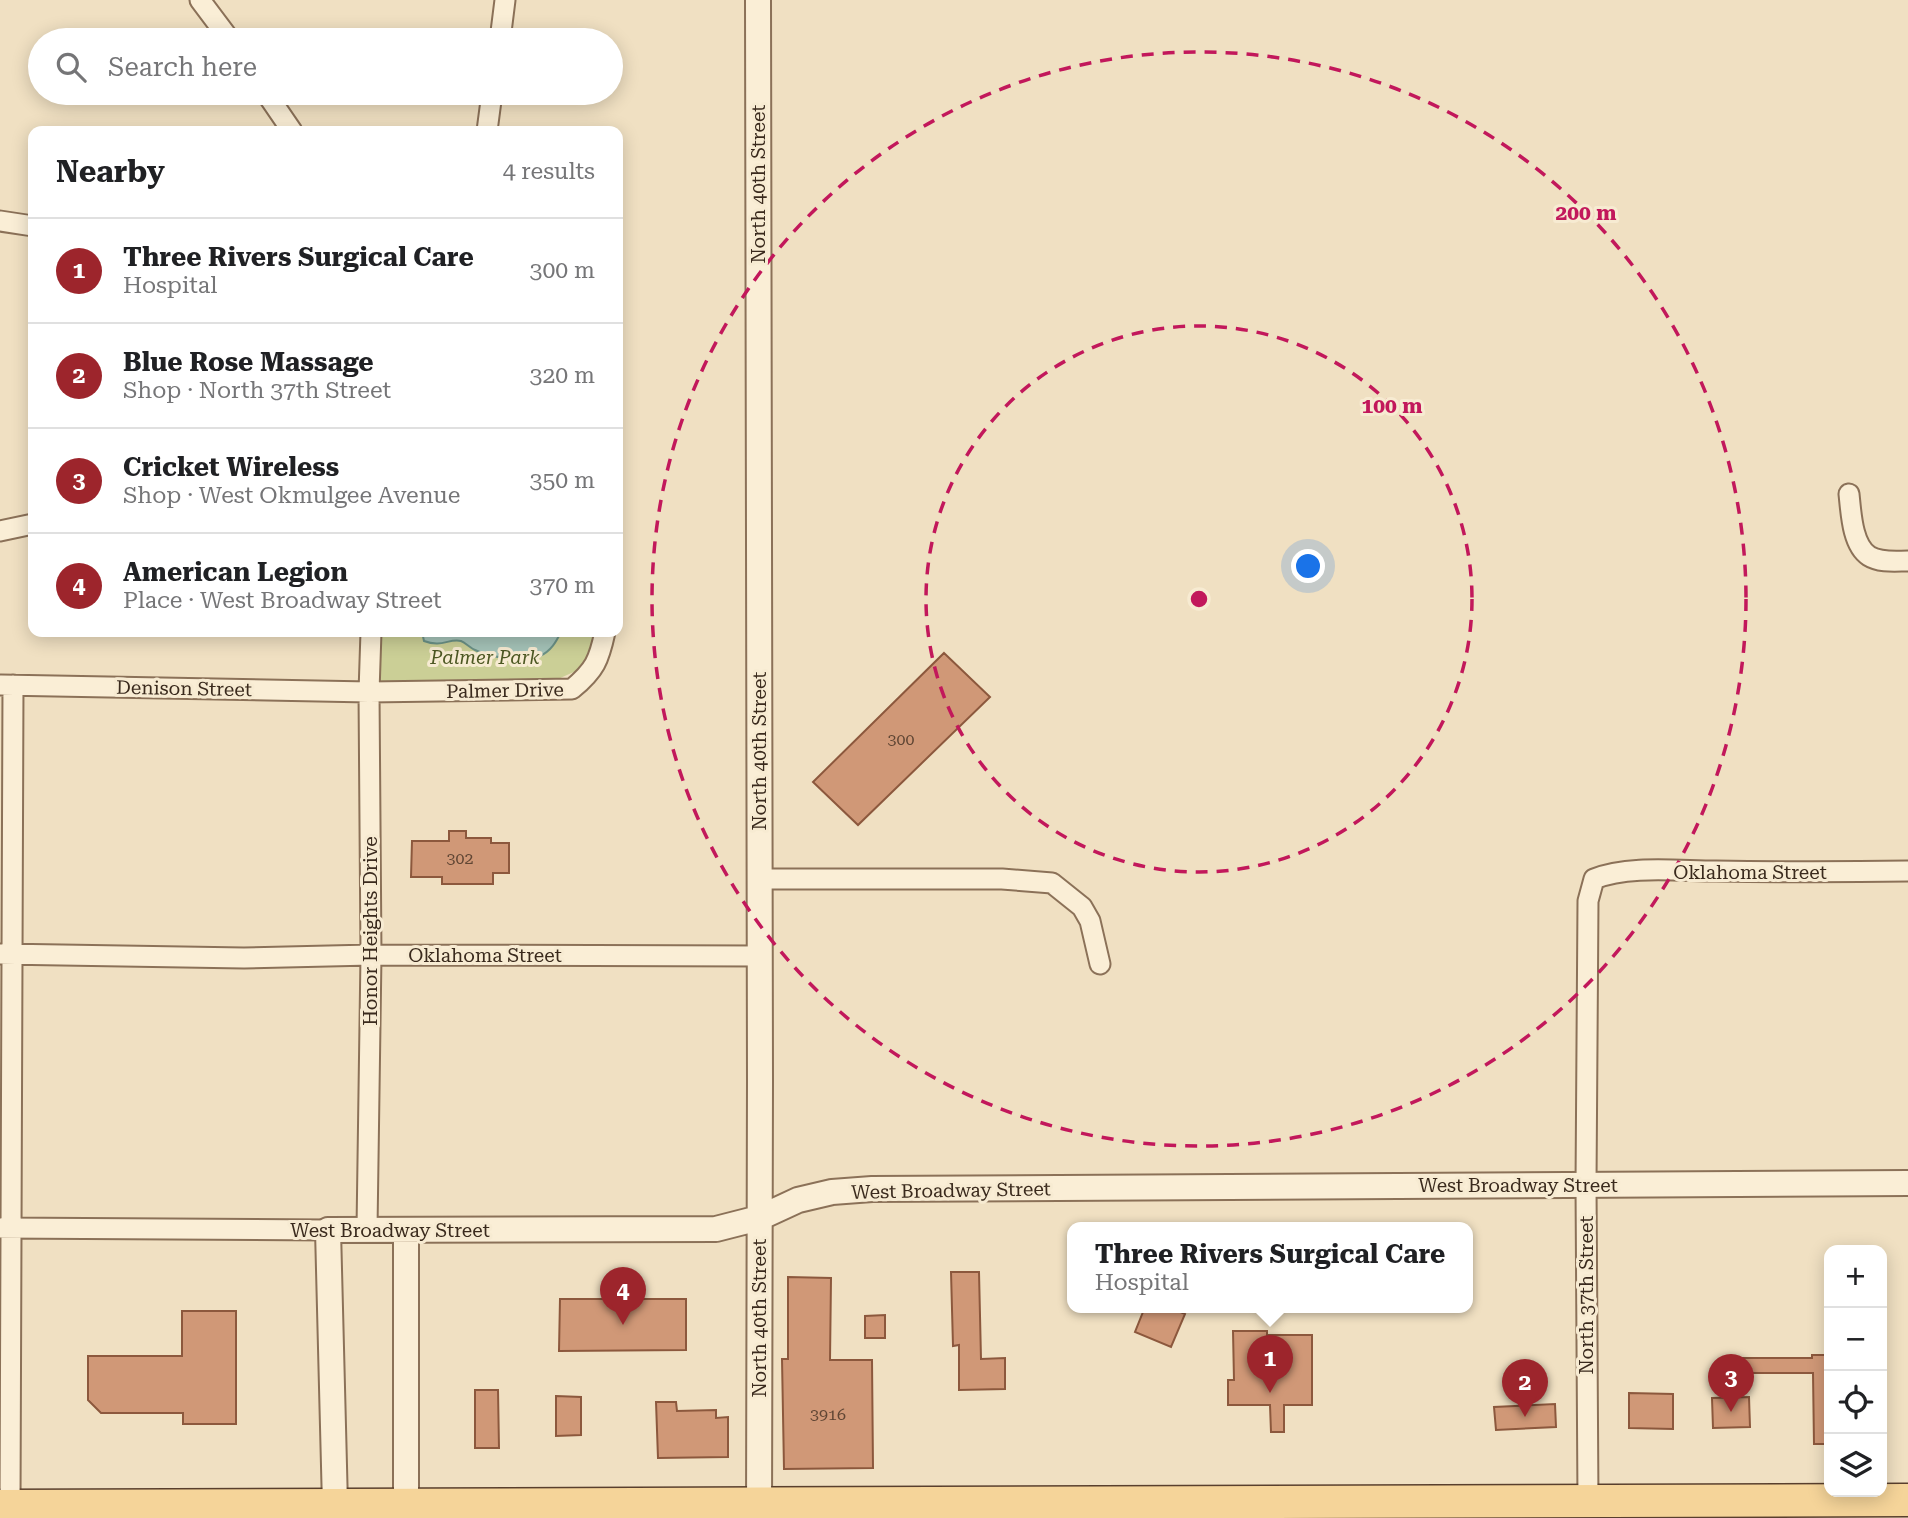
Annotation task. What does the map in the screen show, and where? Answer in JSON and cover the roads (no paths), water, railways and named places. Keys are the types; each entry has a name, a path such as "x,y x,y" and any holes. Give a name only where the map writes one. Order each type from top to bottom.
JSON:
{"main road":[{"path":"5,1506 406,1505 759,1510 1864,1509 1908,1500"}],"street":[{"path":"200,0 221,28"},
{"path":"502,28 505,0"},
{"name":"North 40th Street","path":"758,0 759,1510"},
{"path":"274,105 289,126"},
{"path":"488,126 490,105"},
{"path":"0,220 28,225"},
{"path":"1849,494 1852,524 1860,544 1869,556 1908,561"},
{"path":"0,531 28,525"},
{"name":"Honor Heights Drive","path":"367,1229 371,955 371,637"},
{"name":"Palmer Drive","path":"369,692 572,689 589,675 599,659 604,637"},
{"path":"5,1506 7,685"},
{"name":"Denison Street","path":"7,685 369,692"},
{"name":"Oklahoma Street","path":"1594,879 1609,872 1908,871"},
{"path":"759,879 1002,879 1052,883 1082,907 1090,921 1100,964"},
{"name":"North 37th Street","path":"1587,1509 1588,901 1594,879"},
{"name":"Oklahoma Street","path":"6,954 244,958 371,955 760,956"},
{"name":"West Broadway Street","path":"5,1228 716,1229 759,1218 798,1200 832,1192 872,1189 1908,1183"},
{"path":"328,1230 335,1505"},
{"path":"406,1230 406,1505"}],"water":[{"path":"423,637 558,637 544,654 534,658 517,659 481,653 461,641 424,641"}],"place":[{"name":"American Legion","path":"623,1325"},
{"name":"Three Rivers Surgical Care","path":"1270,1393"},
{"name":"Cricket Wireless","path":"1731,1412"},
{"name":"Blue Rose Massage","path":"1525,1417"}],"park label":[{"name":"Palmer Park","path":"485,657"}]}
